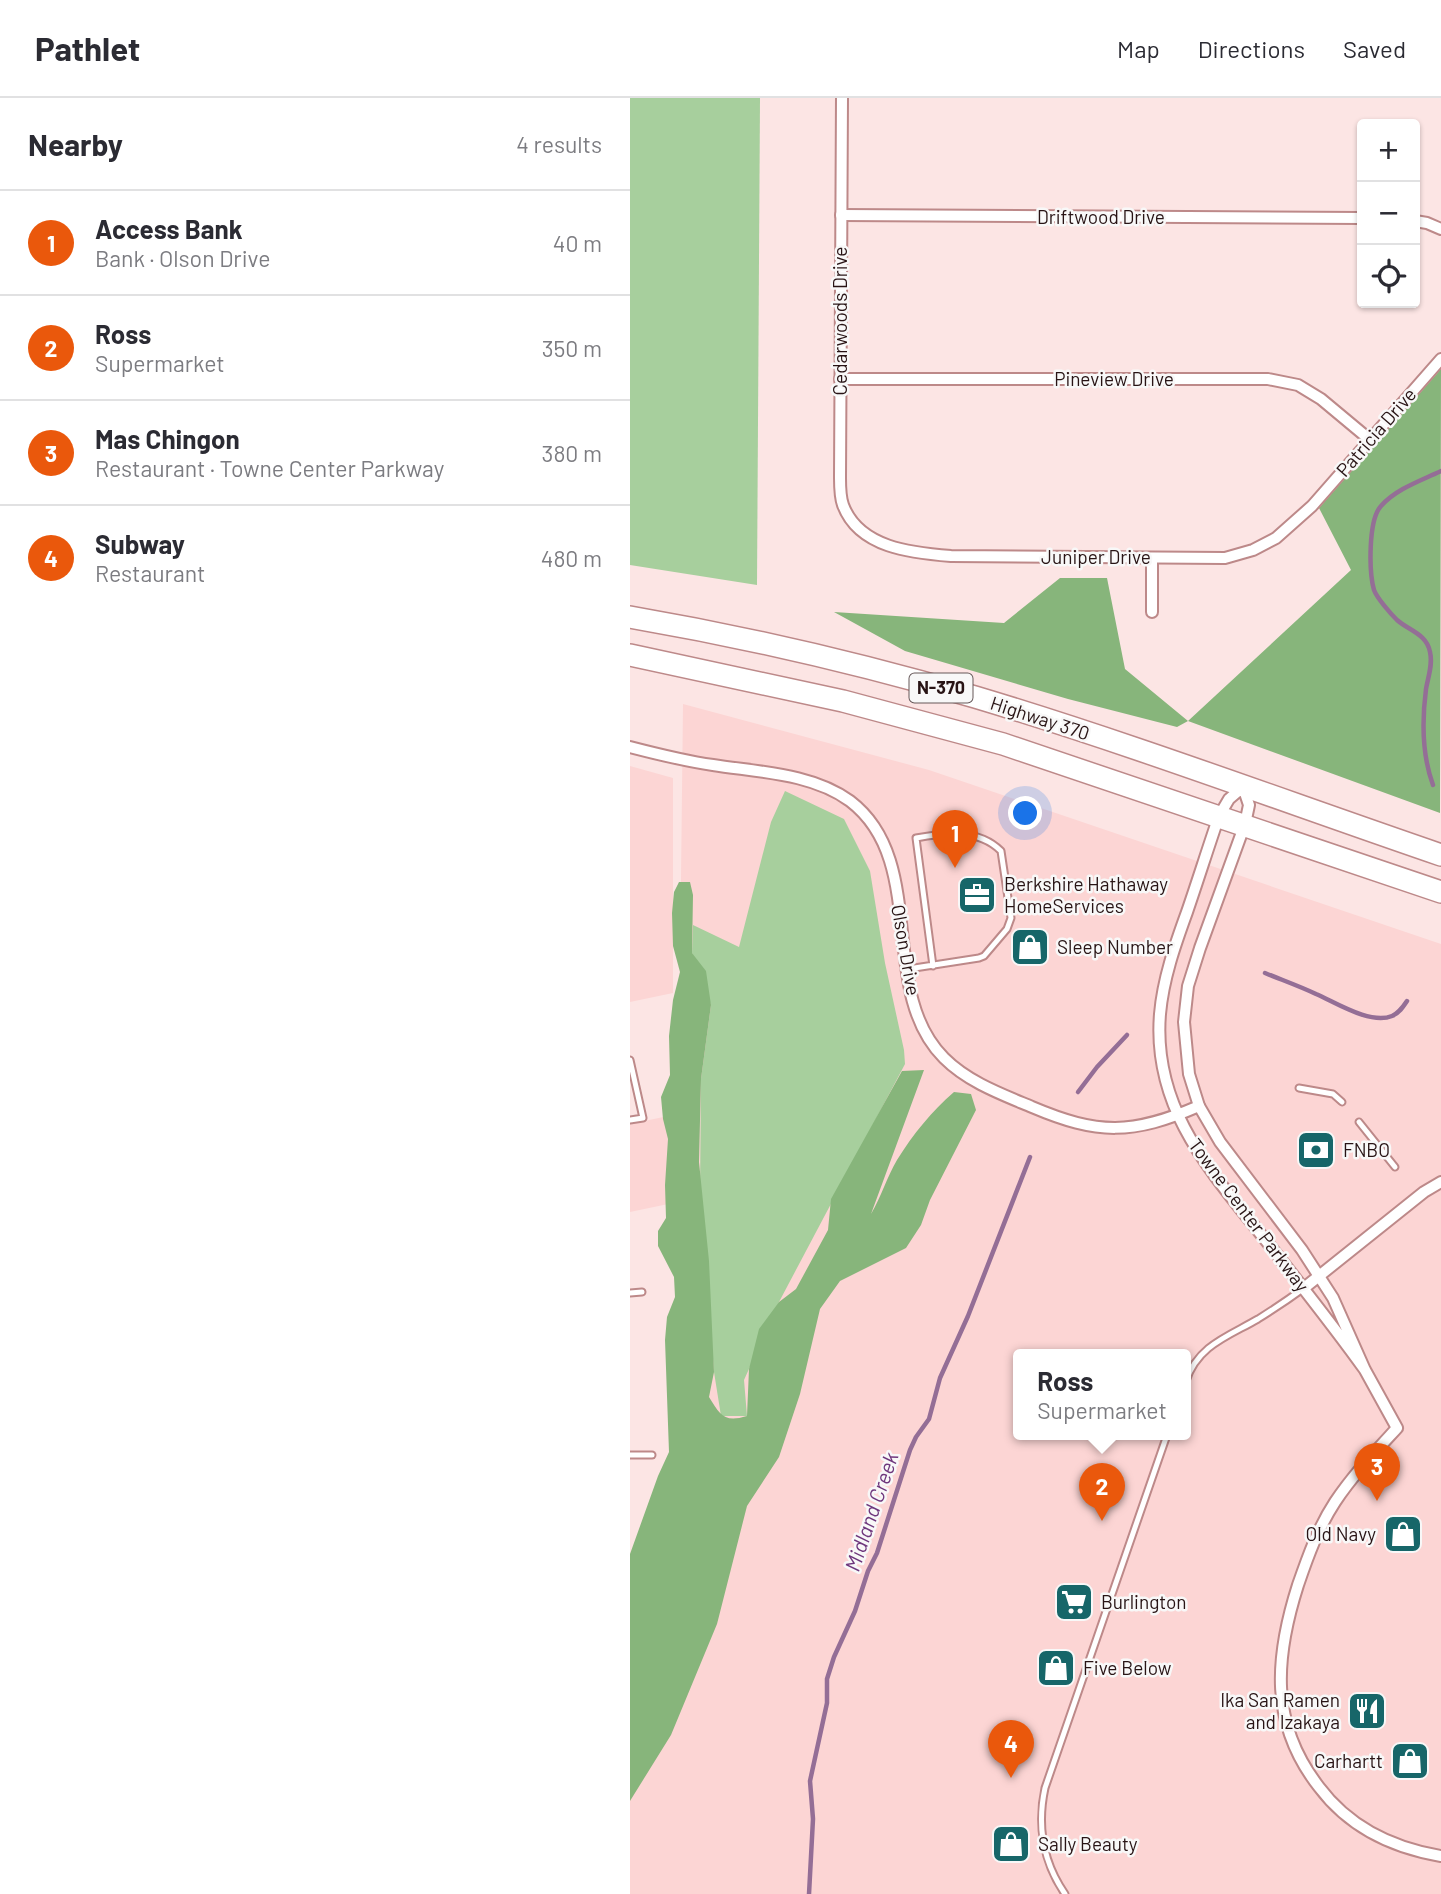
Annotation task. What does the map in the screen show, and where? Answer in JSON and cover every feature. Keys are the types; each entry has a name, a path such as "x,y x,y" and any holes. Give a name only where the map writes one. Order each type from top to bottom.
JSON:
{"highway":[{"name":"Highway 370","path":"630,617 818,656 963,694 1149,754 1441,855"},
{"name":"Highway 370","path":"630,655 785,687 1003,744 1441,892"}],"street":[{"name":"Cedarwoods Drive","path":"842,98 839,478 842,504 853,524 866,536"},
{"name":"Driftwood Drive","path":"841,215 1357,218"},
{"path":"1420,223 1441,229"},
{"name":"Patricia Drive","path":"1312,506 1441,359"},
{"name":"Pineview Drive","path":"840,379 1268,379 1298,385 1321,399 1369,439"},
{"name":"Juniper Drive","path":"866,536 917,554 1224,558 1253,550 1276,538 1312,506"},
{"path":"1152,558 1152,612"},
{"name":"Olson Drive","path":"630,747 709,765 802,780 822,786 849,801 875,830 889,860 916,1009 933,1043 954,1066 980,1083 1058,1118 1096,1128 1133,1127 1177,1116 1199,1106"},
{"name":"Towne Center Parkway","path":"1365,1370 1207,1166 1177,1116 1164,1076 1159,1037 1160,1012 1173,952 1219,816 1229,799 1243,787 1249,805 1245,824 1199,948 1186,1000 1184,1022 1187,1059 1199,1106 1220,1142 1319,1275 1396,1428 1345,1489 1314,1540 1284,1631 1279,1674 1282,1704 1293,1742 1307,1771 1339,1810 1386,1841 1412,1851 1441,1856"},
{"path":"1304,1288 1424,1192 1441,1182"}],"lane":[{"path":"908,969 933,966 984,956 1007,929 1011,918 1001,851 995,846 956,832 916,838 933,966"},
{"path":"630,1060 643,1118 630,1120"},
{"path":"1299,1088 1333,1094 1342,1102"},
{"path":"1359,1122 1395,1167"},
{"path":"1191,1370 1195,1361 1213,1343 1266,1314 1304,1288"},
{"path":"630,1293 642,1292"},
{"path":"1065,1894 1051,1871 1045,1849 1041,1824 1045,1788 1165,1440"},
{"path":"630,1455 652,1455"}],"shaded area":[{"path":"683,704 929,770 1441,944 1441,1894 630,1894 630,1774 672,1665"},
{"path":"630,766 673,778 673,993 630,1002"},
{"path":"673,1115 673,1203 630,1212 630,1124"}],"green space":[{"path":"630,98 760,98 757,585 630,565"},
{"path":"1441,369 1440,813 1188,721 1351,570 1319,508"},
{"path":"1060,578 1107,578 1125,669 1188,721 1177,727 1068,699 905,651 834,612 1004,623"},
{"path":"785,791 844,819 870,871 905,1064 779,1302 744,1380 747,1416 721,1416 714,1372 700,1189 701,1079 711,1005 692,953 693,925 739,947 771,822"},
{"path":"679,882 690,882 693,895 692,953 706,971 711,1005 701,1079 699,1162 709,1261 714,1372 709,1397 724,1416 733,1419 747,1416 749,1369 759,1329 779,1302 796,1289 828,1230 831,1199 902,1071 924,1070 871,1214 897,1160 916,1132 938,1107 954,1092 971,1094 976,1110 930,1200 921,1225 906,1248 840,1281 820,1309 800,1394 779,1457 747,1506 717,1624 671,1735 630,1801 630,1554 669,1452 665,1340 667,1317 675,1297 674,1277 658,1246 658,1231 666,1218 668,1139 661,1097 670,1075 669,1036 673,1000 680,972 673,946 672,913 674,892"}],"waterway":[{"name":"Midland Creek","path":"1433,785 1425,750 1424,725 1426,689 1431,666 1430,652 1425,641 1397,620 1374,590 1371,546 1374,522 1381,506 1401,490 1441,471"},
{"name":"Midland Creek","path":"1265,973 1363,1015 1383,1018 1392,1016 1399,1012 1407,1001"},
{"name":"Midland Creek","path":"1078,1092 1127,1035"},
{"name":"Midland Creek","path":"809,1894 813,1819 810,1781 827,1703 827,1679 877,1553 910,1450 929,1419 940,1378 968,1316 1030,1157"}],"place":[{"name":"Access Bank","path":"955,868"},
{"name":"Berkshire Hathaway HomeServices","path":"977,895"},
{"name":"Sleep Number","path":"1030,947"},
{"name":"FNBO","path":"1316,1150"},
{"name":"Mas Chingon","path":"1377,1501"},
{"name":"Ross","path":"1102,1521"},
{"name":"Old Navy","path":"1403,1534"},
{"name":"Burlington","path":"1074,1602"},
{"name":"Five Below","path":"1056,1668"},
{"name":"Ika San Ramen and Izakaya","path":"1367,1711"},
{"name":"Carhartt","path":"1410,1761"},
{"name":"Subway","path":"1011,1778"},
{"name":"Sally Beauty","path":"1011,1844"}]}
